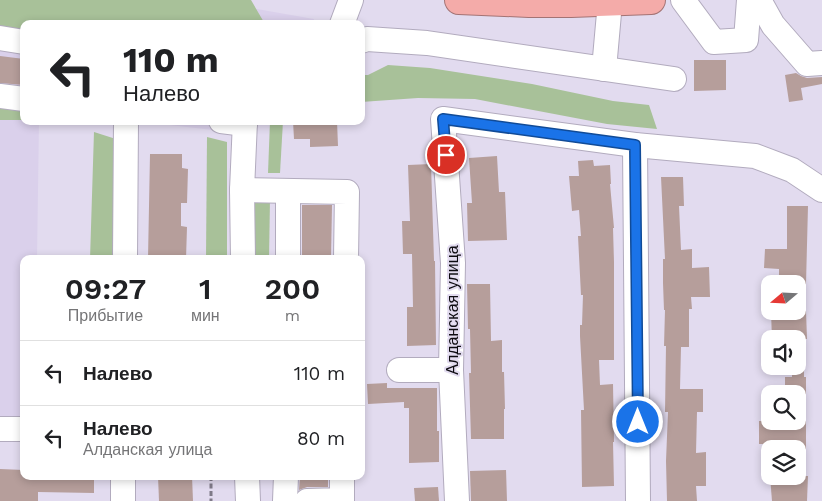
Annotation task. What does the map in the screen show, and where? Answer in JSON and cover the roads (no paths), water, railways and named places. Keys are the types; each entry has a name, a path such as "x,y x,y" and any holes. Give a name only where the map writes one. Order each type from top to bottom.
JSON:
{"highway":[{"path":"459,0 529,3 651,0"}],"street":[{"path":"344,20 351,0"},
{"path":"683,0 714,42 746,40 748,0"},
{"path":"759,0 773,26 807,64 822,63"},
{"path":"604,69 610,2"},
{"path":"0,38 20,41"},
{"path":"365,40 427,43 674,79"},
{"path":"0,96 20,98"},
{"name":"Алданская улица","path":"457,501 451,370 453,263 443,119 635,145"},
{"path":"125,255 126,125"},
{"path":"243,255 242,190 245,125"},
{"path":"638,501 635,145 755,156 792,170 822,190"},
{"path":"242,190 347,192 346,255"},
{"path":"288,191 288,255"},
{"path":"399,370 451,370"},
{"path":"0,429 20,429"},
{"path":"123,480 123,501"},
{"path":"247,480 248,501"},
{"path":"285,501 286,480"},
{"path":"307,501 342,500 342,480"}]}
